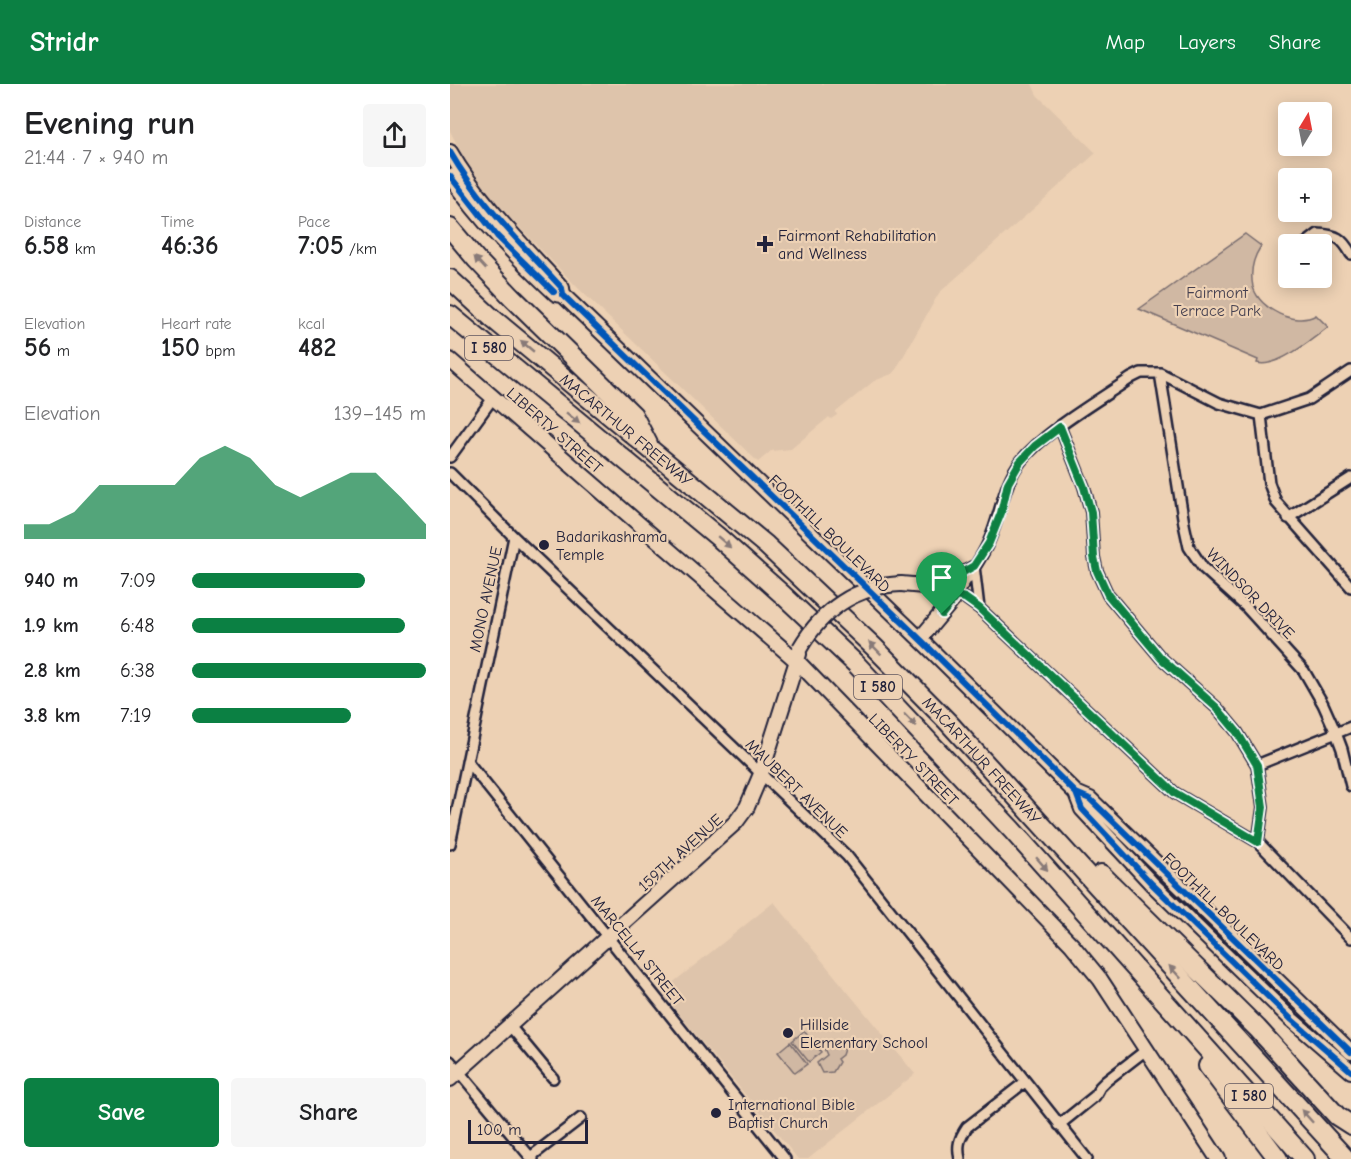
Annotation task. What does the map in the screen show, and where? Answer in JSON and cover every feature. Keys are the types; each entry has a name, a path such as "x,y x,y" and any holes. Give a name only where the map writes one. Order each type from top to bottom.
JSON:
{"highway":[{"path":"450,228 512,297 633,415 652,452"},
{"name":"MACARTHUR FREEWAY","path":"450,279 492,318 766,545 837,611 947,721 1346,1159"},
{"name":"MACARTHUR FREEWAY","path":"450,315 718,537 856,664 974,789 1305,1159"},
{"path":"450,333 528,381"},
{"path":"1030,813 1099,872 1257,1028 1322,1100 1343,1121 1351,1125"},
{"path":"1192,1032 1196,1050 1278,1159"},
{"path":"1322,1100 1342,1116 1351,1118"}],"street":[{"name":"FOOTHILL BOULEVARD","path":"450,152 501,232"},
{"name":"FOOTHILL BOULEVARD","path":"450,176 556,294 563,295 920,639 1076,793 1090,799 1351,1052"},
{"path":"1332,235 1344,243 1351,254"},
{"name":"LIBERTY STREET","path":"450,360 799,655 1072,945 1100,979 1218,1159"},
{"path":"920,639 956,596 989,543 1001,513 1008,483 1020,462 1035,446 1060,427 1131,378 1140,373 1160,373 1219,403 1261,415 1309,399 1351,371"},
{"name":"WINDSOR DRIVE","path":"1160,373 1184,524 1190,547 1203,568 1246,608 1304,671 1336,733 1351,786"},
{"path":"450,457 493,398"},
{"path":"1261,415 1269,483 1276,502 1351,587"},
{"path":"1060,427 1084,487 1091,512 1097,571 1108,595 1161,658 1217,708 1237,732 1257,765 1263,807 1258,842"},
{"name":"MAUBERT AVENUE","path":"450,472 514,537 846,856 1087,1159"},
{"path":"1288,518 1351,478"},
{"name":"MONO AVENUE","path":"450,844 514,537"},
{"path":"942,614 936,587 974,566"},
{"path":"974,566 979,608"},
{"name":"159TH AVENUE","path":"453,1071 510,1026 736,822 747,807 761,774 799,655 819,621 842,602 869,589 901,584 936,587 956,596"},
{"path":"956,596 965,598 979,608 1175,793 1258,842 1351,938"},
{"path":"1257,765 1351,727"},
{"name":"MARCELLA STREET","path":"467,761 785,1159"},
{"name":"FOOTHILL BOULEVARD","path":"1076,793 1082,809 1152,884 1292,1020 1351,1071"},
{"path":"510,1026 553,1078"},
{"path":"1059,1125 1095,1096 1106,1081 1146,1050"},
{"path":"453,1071 532,1159 533,1155 581,1118"},
{"path":"960,1159 957,1148 960,1137 967,1127 1025,1082"}],"shaded area":[{"name":"Fairmont Rehabilitation and Wellness","path":"450,84 1032,84 1037,95 1096,153 939,293 894,373 874,381 836,412 837,415 831,419 829,417 791,449 771,451 758,462 577,287 495,202 465,160 450,131"},
{"name":"Hillside Elementary School","path":"774,902 915,1074 808,1159 798,1159 661,992"}],"green space":[{"name":"Fairmont Terrace Park","path":"1245,234 1261,246 1254,261 1252,276 1253,287 1263,303 1289,317 1299,319 1316,315 1328,327 1294,352 1265,364 1257,363 1258,360 1139,309"},
{"path":"804,1031 821,1052 809,1062 792,1041"},
{"path":"830,1040 844,1049 842,1055 837,1059 839,1062 833,1072 822,1073 817,1063 827,1055 823,1046"},
{"path":"790,1042 807,1064 795,1073 778,1052"}],"cycle path":[{"path":"450,152 488,206 562,288 563,295 1076,793 1090,799 1351,1052"},
{"path":"450,176 497,236 554,292"},
{"path":"1076,793 1082,809 1152,884 1292,1020 1351,1071"}],"place":[{"name":"Fairmont Rehabilitation and Wellness","path":"765,244"},
{"name":"Badarikashrama Temple","path":"544,545"},
{"name":"Hillside Elementary School","path":"788,1033"},
{"name":"International Bible Baptist Church","path":"716,1113"}],"route":[{"path":"1060,427 1084,487 1091,512 1097,571 1108,595 1161,658 1217,708 1237,732 1257,765 1263,807 1258,842 1175,793 979,608 965,598 956,596 942,614 936,587 974,566 989,543 1001,513 1008,483 1020,462 1035,446 1060,427"}]}
